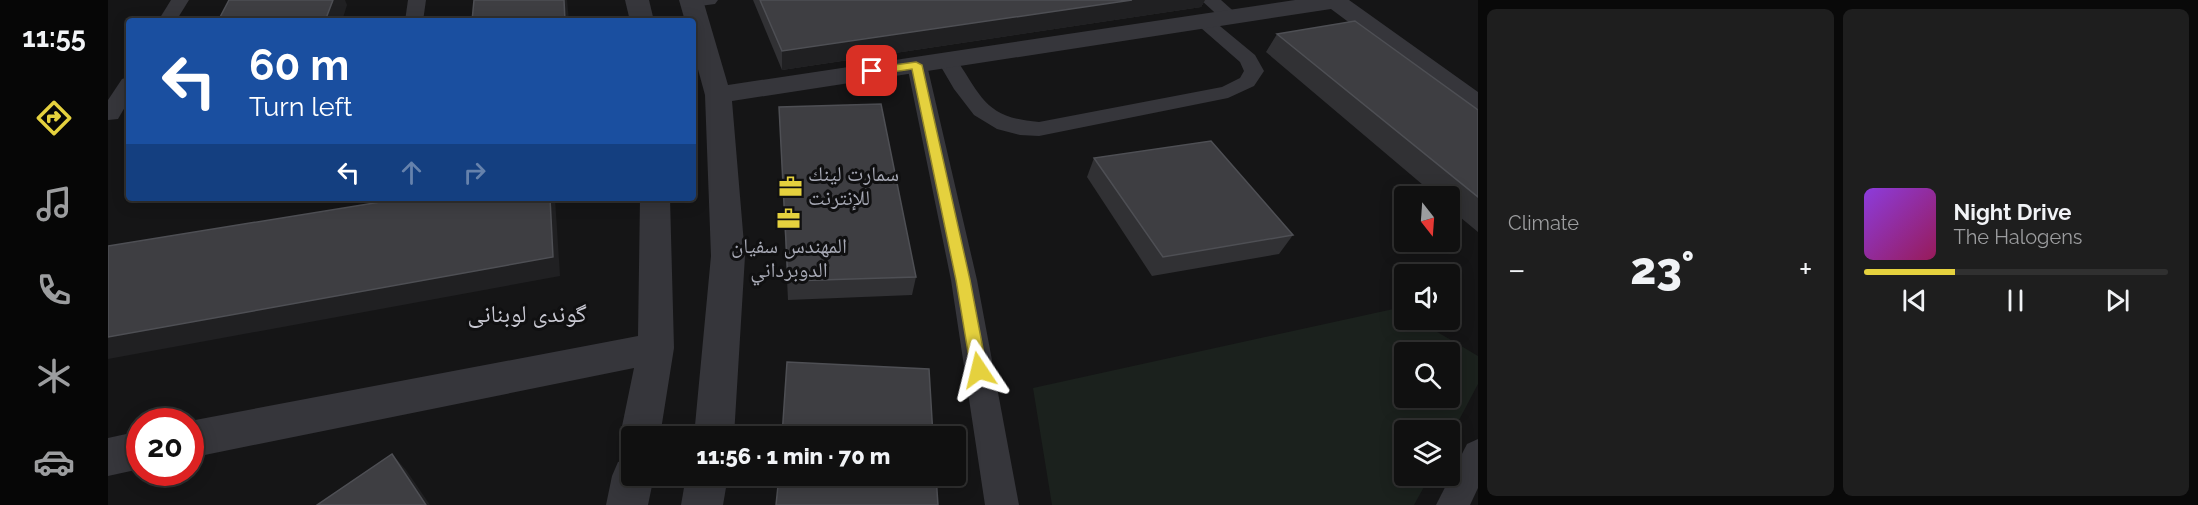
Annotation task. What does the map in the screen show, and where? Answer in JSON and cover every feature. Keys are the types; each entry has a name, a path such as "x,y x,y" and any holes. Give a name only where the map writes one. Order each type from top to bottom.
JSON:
{"street":[{"path":"637,0 641,18"},
{"path":"718,95 946,60 1206,11 1231,17 1335,0 1478,105"},
{"path":"697,1 718,95 728,256 715,426"},
{"path":"642,426 656,348 655,201"},
{"path":"204,437 656,348"},
{"path":"108,457 126,453"},
{"path":"627,505 631,486"},
{"path":"702,505 705,486"}],"lane":[{"path":"169,18 180,0"},
{"path":"414,18 417,0"},
{"path":"946,60 974,104 992,119 1017,128 1040,129 1228,92 1247,82 1254,71 1248,59 1206,11"},
{"path":"916,65 963,280 1002,505"},
{"path":"110,114 126,88"},
{"path":"1453,505 1478,454"}],"shaded area":[{"path":"1394,309 1394,330 1434,330 1454,342 1394,342 1394,408 1460,408 1460,345 1478,356 1478,384 1459,420 1394,420 1394,486 1424,486 1414,505 1052,505 1033,388"}],"building":[{"path":"229,0 333,0 326,18 220,18"},
{"path":"474,0 564,0 565,18 472,18"},
{"path":"760,0 1132,0 782,51"},
{"path":"1355,21 1478,110 1478,197 1277,34"},
{"path":"881,104 916,277 788,281 779,107"},
{"path":"1211,141 1293,235 1163,257 1094,158"},
{"path":"386,201 550,201 553,257 108,337 108,246"},
{"path":"787,362 929,369 932,426 783,426"},
{"path":"392,454 426,505 317,505"},
{"path":"778,486 937,486 938,505 776,505"}],"place":[{"name":"سمارت لينك للإنترنت","path":"790,186"},
{"name":"المهندس سفيان الدوبرداني","path":"789,218"}],"district":[{"name":"گوندی لوبنانی","path":"527,314"}],"route":[{"path":"872,71 916,65 963,280 979,370"}]}
